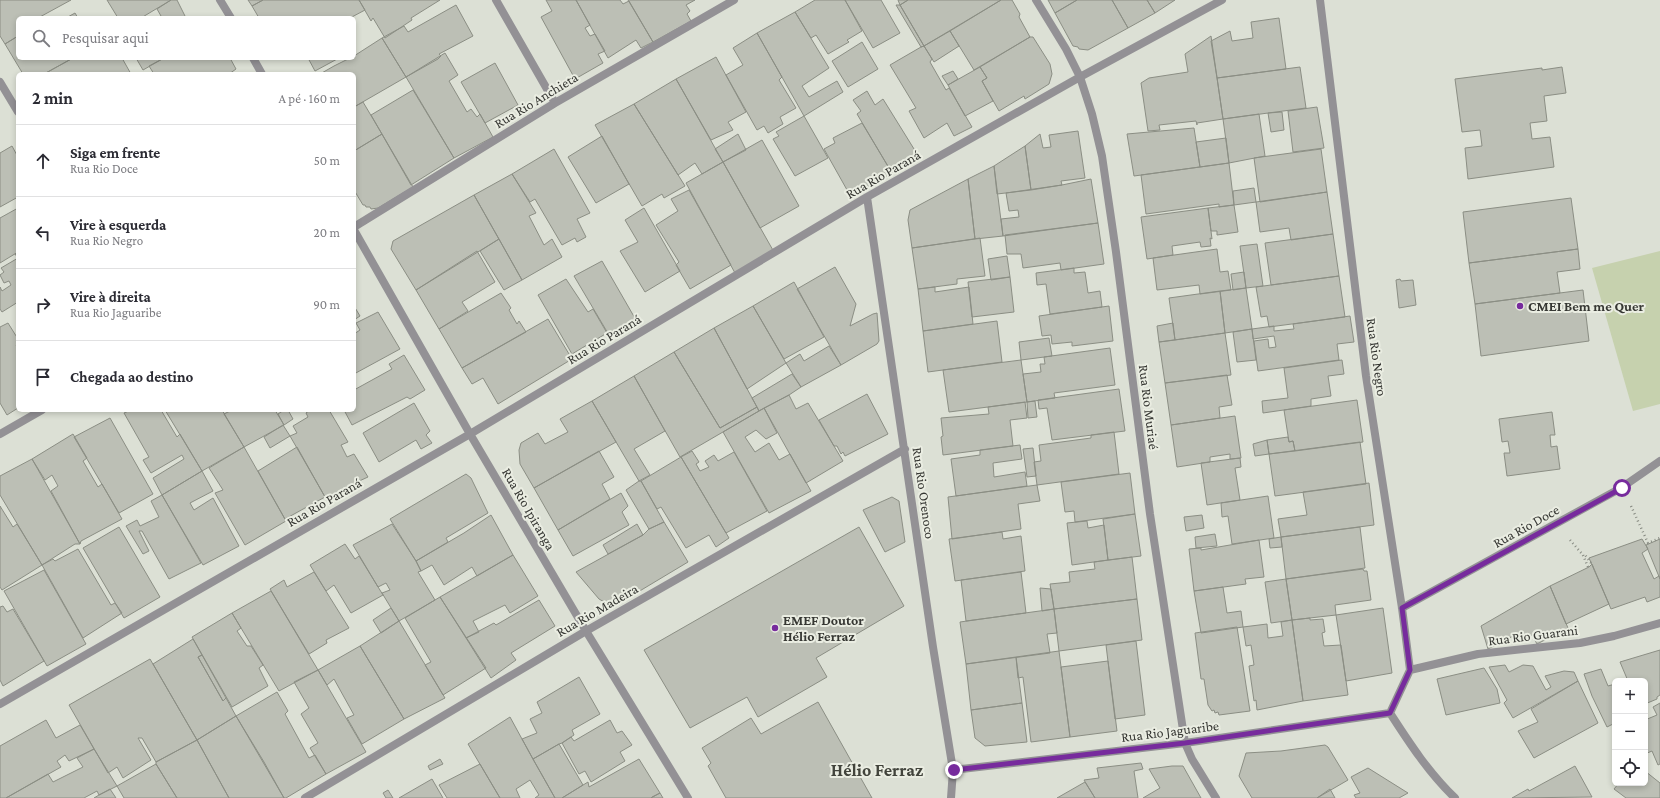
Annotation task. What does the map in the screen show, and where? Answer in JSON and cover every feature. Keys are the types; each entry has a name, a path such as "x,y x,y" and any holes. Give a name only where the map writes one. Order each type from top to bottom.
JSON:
{"street":[{"path":"220,0 229,16"},
{"path":"496,0 555,103"},
{"name":"Rua Rio Anchieta","path":"356,228 555,103 734,0"},
{"name":"Rua Rio Muriaé","path":"1036,0 1066,49 1080,77 1092,114 1102,156 1150,514 1185,743 1192,759 1216,798"},
{"name":"Rua Rio Paraná","path":"0,704 470,434 867,198 1080,77 1222,0"},
{"name":"Rua Rio Negro","path":"1320,0 1366,376 1402,608 1410,670"},
{"path":"254,60 261,72"},
{"path":"0,82 16,109"},
{"name":"Rua Rio Orenoco","path":"867,198 905,448 933,647 954,770 953,796"},
{"name":"Rua Rio Ipiranga","path":"356,233 470,434 586,631 688,798"},
{"path":"0,434 38,412"},
{"name":"Rua Rio Madeira","path":"304,798 586,631 905,448"},
{"name":"Rua Rio Doce","path":"1402,608 1622,488 1660,461"},
{"name":"Rua Rio Guarani","path":"1410,670 1478,654 1580,643 1614,636 1660,623"},
{"path":"1410,670 1390,713 1424,764 1455,798"},
{"name":"Rua Rio Jaguaribe","path":"954,770 1185,743 1390,713"}],"path":[{"path":"1622,488 1648,543 1660,538"},
{"path":"1588,567 1583,555 1585,555 1591,563"}],"green space":[{"path":"1660,251 1660,404 1633,411 1592,268"}],"building":[{"path":"0,0 71,0 42,16 16,16 16,37 5,44 0,36"},
{"path":"107,0 171,0 144,16 117,16"},
{"path":"171,0 177,0 185,16 161,16 157,9"},
{"path":"248,0 263,0 252,6"},
{"path":"263,0 359,0 365,10 354,16 258,16 252,6"},
{"path":"359,0 440,0 411,18 412,20 385,38 373,18 371,21"},
{"path":"546,0 576,0 590,25 585,28 590,36 595,34 605,51 598,54 603,63 575,79 541,17 552,11"},
{"path":"576,0 620,0 623,4 629,1 653,42 641,48 636,40 608,58"},
{"path":"628,0 695,0 686,5 690,11 687,14 691,21 653,42"},
{"path":"815,0 845,0 862,31 847,40 849,42 828,54 816,35 811,38 795,12"},
{"path":"845,0 881,0 900,33 873,48"},
{"path":"898,0 908,0 900,5"},
{"path":"908,0 1001,0 924,46 900,5"},
{"path":"1001,0 1012,0 1030,37 974,70 950,31"},
{"path":"1048,0 1077,0 1055,13"},
{"path":"1077,0 1112,0 1128,28 1088,50 1079,49 1078,47 1073,46 1055,13"},
{"path":"1112,0 1147,0 1155,13 1128,28"},
{"path":"1147,0 1175,0 1155,13"},
{"path":"456,5 473,36 439,54 441,56 438,59 406,77 382,38 404,26 408,32"},
{"path":"896,5 900,5 924,46 921,47"},
{"path":"795,12 829,68 802,86 809,97 837,81 843,92 804,116 757,33"},
{"path":"75,13 77,16 70,16"},
{"path":"1279,18 1286,69 1217,78 1211,41 1230,31 1232,41 1253,38 1251,22"},
{"path":"950,31 959,46 934,62 924,46"},
{"path":"757,33 782,77 779,80 796,108 780,117 783,124 768,133 764,126 757,130 726,75 743,65 733,48"},
{"path":"1211,36 1223,119 1197,123 1197,125 1196,121 1159,125 1160,130 1148,131 1141,83 1149,78 1188,72 1185,54"},
{"path":"16,37 16,60 69,60 48,72 22,72 5,44"},
{"path":"1030,37 1033,37 1050,64 1052,74 1049,84 1025,99 1024,96 999,111 982,81 987,78 980,67"},
{"path":"382,38 406,77 356,106 356,72 324,72 346,60 356,60 356,55"},
{"path":"862,42 878,69 848,87 832,61"},
{"path":"924,46 932,59 930,62 946,90 949,88 972,127 954,136 947,123 924,138 909,111 916,108 890,65"},
{"path":"445,53 458,75 449,81 467,112 471,109 477,117 480,114 493,137 454,158 406,77"},
{"path":"716,57 746,112 728,122 733,130 711,140 676,79"},
{"path":"69,60 123,60 130,72 48,72"},
{"path":"137,60 160,60 143,70"},
{"path":"160,60 231,60 236,69 232,72 153,72 149,66"},
{"path":"309,60 335,60 315,71"},
{"path":"495,63 518,105 485,123 461,82"},
{"path":"980,67 987,78 982,81 993,101 965,116 948,85"},
{"path":"1300,67 1306,108 1223,119 1217,78"},
{"path":"1562,67 1566,93 1544,96 1547,121 1530,123 1532,139 1550,137 1554,167 1468,179 1465,148 1482,146 1480,130 1462,132 1455,79 1542,68 1542,70"},
{"path":"953,71 958,79 948,85 942,76"},
{"path":"676,79 723,162 702,174 695,163 678,175 634,104"},
{"path":"413,90 454,158 411,185 371,115"},
{"path":"867,91 875,105 883,99 919,157 892,173 857,114 861,111 853,100"},
{"path":"363,102 382,134 356,150 356,106"},
{"path":"634,104 685,186 664,198 662,194 642,206 595,125"},
{"path":"1317,107 1324,148 1293,152 1288,111"},
{"path":"1282,112 1284,130 1271,132 1268,113"},
{"path":"1259,114 1265,156 1229,163 1223,119"},
{"path":"804,116 828,158 795,176 773,139 779,136 776,132"},
{"path":"862,123 892,173 851,197 824,149 835,143 833,138"},
{"path":"1194,128 1200,167 1134,176 1127,134"},
{"path":"1078,131 1085,178 1061,181 1062,185 1031,190 1025,146 1040,134 1043,148 1051,147 1049,135"},
{"path":"382,134 413,187 378,208 371,209 370,207 366,207 363,205 356,193 356,150"},
{"path":"738,134 746,150 723,162 715,149"},
{"path":"602,136 629,184 596,203 568,157"},
{"path":"1226,138 1229,163 1200,167 1196,142"},
{"path":"762,140 799,206 760,228 723,162"},
{"path":"12,146 16,153 16,198 0,207 0,153"},
{"path":"1025,146 1031,190 997,194 994,166"},
{"path":"554,149 590,213 577,219 586,237 577,242 575,238 562,245 535,199 530,202 512,174"},
{"path":"1321,149 1327,192 1260,202 1254,158"},
{"path":"723,162 774,252 735,273 686,183"},
{"path":"1229,163 1234,205 1219,207 1219,204 1146,214 1141,175"},
{"path":"994,166 1003,236 975,239 968,179"},
{"path":"512,174 536,213 529,216 544,245 552,239 562,257 522,280 474,195"},
{"path":"968,179 975,239 912,248 908,220 910,210"},
{"path":"1091,179 1098,223 1003,236 1001,219 1019,217 1018,210 1009,211 1006,193 1062,185"},
{"path":"1254,188 1256,202 1234,205 1233,191"},
{"path":"689,190 731,265 690,289 676,265 679,262 656,225 678,211 671,199"},
{"path":"1327,192 1333,234 1291,240 1289,228 1260,232 1256,202"},
{"path":"474,195 499,239 416,290 391,249 393,241"},
{"path":"1571,198 1578,249 1469,263 1463,212"},
{"path":"1234,205 1238,232 1217,235 1217,231 1211,231 1208,208"},
{"path":"644,208 680,271 645,292 620,251 638,242 625,220"},
{"path":"1208,208 1212,239 1210,238 1211,246 1201,247 1200,242 1172,246 1173,255 1147,259 1141,217"},
{"path":"16,209 16,253 0,263 0,218"},
{"path":"1098,223 1104,264 1061,270 1060,263 1023,268 1021,254 1007,254 1005,235"},
{"path":"1333,234 1339,276 1271,285 1265,243"},
{"path":"980,238 985,276 957,279 957,284 918,289 912,248"},
{"path":"499,239 522,280 504,290 480,251"},
{"path":"1257,244 1263,286 1246,288 1240,246"},
{"path":"1217,249 1220,272 1228,271 1231,290 1200,294 1199,285 1157,290 1153,258"},
{"path":"1578,249 1580,269 1557,272 1560,293 1475,304 1469,263"},
{"path":"477,251 495,282 462,302 468,311 439,329 416,290"},
{"path":"1007,256 1010,277 991,280 988,259"},
{"path":"16,259 16,303 2,312 0,309 0,287 2,291 11,285 9,281 4,283 0,275 4,272 1,268"},
{"path":"602,261 636,320 609,335 574,276"},
{"path":"835,267 856,304 850,326 877,313 879,341 877,344 841,365 797,289"},
{"path":"1074,268 1074,273 1085,272 1088,293 1100,291 1102,307 1050,314 1046,284 1037,285 1036,273"},
{"path":"1244,272 1246,288 1233,290 1231,274"},
{"path":"1339,276 1345,317 1269,327 1267,316 1261,317 1256,287"},
{"path":"1010,277 1014,312 972,317 968,282"},
{"path":"566,279 588,312 593,309 607,333 572,354 538,295"},
{"path":"1400,279 1401,281 1413,280 1416,305 1399,308 1396,280"},
{"path":"794,282 824,337 784,359 753,306"},
{"path":"935,287 935,292 969,287 973,324 923,331 918,289"},
{"path":"1246,288 1252,329 1225,333 1220,291"},
{"path":"1583,290 1589,341 1481,356 1475,304"},
{"path":"1220,291 1225,333 1175,340 1169,298"},
{"path":"501,293 511,308 509,310 517,324 519,321 526,332 462,368 439,329"},
{"path":"753,306 786,363 747,389 714,328"},
{"path":"1109,306 1113,341 1072,346 1072,342 1052,344 1051,335 1042,336 1039,316"},
{"path":"356,309 360,316 356,319"},
{"path":"378,312 400,349 356,373 356,333 360,330 356,323"},
{"path":"1350,316 1354,342 1337,344 1339,360 1258,371 1254,341 1268,339 1269,348 1276,347 1274,336 1253,339 1252,329 1274,326 1274,331 1294,329 1293,324"},
{"path":"548,319 572,359 498,404 483,378 472,384 462,368"},
{"path":"997,321 1002,362 928,372 923,331"},
{"path":"8,323 16,336 16,409 7,415 0,403 0,327"},
{"path":"1173,323 1175,340 1159,342 1157,326"},
{"path":"714,328 757,407 720,428 674,352"},
{"path":"1252,329 1256,360 1237,362 1233,332"},
{"path":"1225,333 1231,375 1165,383 1159,342"},
{"path":"1049,338 1052,356 1021,360 1019,342"},
{"path":"829,346 841,365 801,387 786,363 800,354 804,361"},
{"path":"1110,348 1115,385 1054,393 1055,398 1027,402 1023,374 1041,372 1040,364 1045,364 1044,357"},
{"path":"674,352 720,428 757,407 759,411 680,457 634,376"},
{"path":"404,355 425,390 410,399 407,397 352,425 345,412 356,412 356,389 392,369 389,364"},
{"path":"1021,360 1027,402 949,412 943,370"},
{"path":"1342,360 1344,374 1328,376 1331,396 1311,399 1311,406 1263,413 1262,401 1288,398 1284,368"},
{"path":"792,374 801,387 759,411 752,398"},
{"path":"1227,375 1232,405 1219,407 1220,418 1171,425 1165,383"},
{"path":"634,376 665,431 634,449 650,475 639,481 592,401"},
{"path":"1119,389 1125,431 1052,440 1047,408 1039,409 1038,400"},
{"path":"867,394 888,434 845,456 843,452 841,454 837,446 834,446 819,420"},
{"path":"789,395 796,409 808,403 843,461 806,483 764,408"},
{"path":"1357,400 1363,442 1295,451 1293,441 1289,442 1284,410"},
{"path":"592,401 616,442 534,488 520,464 519,450 521,443 538,433 545,444 568,432 560,419"},
{"path":"1035,401 1037,417 1028,418 1027,402"},
{"path":"1025,402 1027,418 1010,420 1013,446 943,455 941,418 989,414 988,407"},
{"path":"414,403 430,431 426,435 432,443 421,449 416,440 379,462 363,433"},
{"path":"764,408 777,433 766,439 756,430 745,437 755,452 769,443 779,460 790,454 811,491 769,513 723,432"},
{"path":"162,412 177,437 180,434 202,471 162,495 153,478 184,459 182,455 151,473 143,460 149,457 124,413"},
{"path":"166,412 223,412 244,447 202,471"},
{"path":"228,412 276,412 284,425 244,447 224,414"},
{"path":"281,412 289,412 293,419 284,425 278,414"},
{"path":"330,412 348,442 341,445 347,457 354,454 368,477 346,487 348,492 328,502 290,436 297,433 293,426 308,417 306,413"},
{"path":"1552,412 1555,435 1550,435 1551,447 1557,446 1560,469 1507,476 1504,453 1510,453 1508,441 1502,442 1499,419"},
{"path":"1235,416 1241,458 1230,459 1230,454 1210,457 1210,462 1177,467 1171,425"},
{"path":"110,418 153,494 119,513 74,437"},
{"path":"283,425 290,436 270,448 264,437"},
{"path":"1114,432 1119,474 1037,485 1034,462 1041,461 1039,445 1091,438 1091,435"},
{"path":"73,434 87,458 83,461 98,487 102,484 122,519 81,541 80,544 51,491 58,486 52,475 45,480 32,459"},
{"path":"1288,437 1289,442 1293,441 1295,451 1269,454 1267,440"},
{"path":"1267,440 1269,454 1255,456 1253,444"},
{"path":"1360,442 1366,484 1275,496 1269,454"},
{"path":"1020,445 1022,459 993,463 994,477 1025,472 1027,486 956,496 951,459 980,455 980,450"},
{"path":"244,447 286,521 245,545 215,493 223,490 209,468"},
{"path":"297,447 325,497 285,519 258,471"},
{"path":"1033,448 1036,476 1027,477 1023,449"},
{"path":"599,451 614,477 602,484 610,499 558,530 534,488"},
{"path":"692,451 699,462 696,464 700,471 709,467 705,461 714,455 718,461 734,452 767,511 726,533 681,457"},
{"path":"681,457 729,538 716,547 709,535 686,548 661,507 657,509 641,481"},
{"path":"1240,458 1241,467 1235,468 1240,500 1207,505 1201,463"},
{"path":"32,459 80,544 75,544 42,565 0,495 0,476"},
{"path":"202,471 213,491 190,503 194,510 213,498 239,546 203,565 162,495"},
{"path":"1130,473 1135,514 1075,522 1074,511 1065,512 1061,482"},
{"path":"466,474 471,478 488,513 446,538 448,542 416,561 390,519"},
{"path":"641,481 664,522 649,529 626,490"},
{"path":"1369,483 1374,525 1281,537 1278,519 1307,515 1303,492"},
{"path":"1037,485 1040,501 1018,504 1021,529 952,539 948,497"},
{"path":"621,493 628,506 622,512 629,525 573,556 558,530"},
{"path":"162,495 201,563 169,579 142,531 139,531 149,551 143,554 126,526 137,520 140,526 159,517 151,501"},
{"path":"1268,496 1274,538 1232,544 1228,516 1222,517 1221,503"},
{"path":"892,497 899,501 905,542 885,552 863,510"},
{"path":"0,506 13,527 17,524 42,565 2,590 0,587"},
{"path":"1135,514 1141,556 1108,560 1103,519"},
{"path":"491,515 513,555 477,576 472,567 444,585 432,565 421,571 416,561 464,533"},
{"path":"1202,515 1204,528 1186,531 1184,517"},
{"path":"1087,521 1088,528 1104,525 1108,560 1072,565 1067,523"},
{"path":"664,522 688,562 613,607 599,599 576,572 643,535 649,529"},
{"path":"392,524 416,561 421,571 418,572 435,600 399,621 382,593 390,590 386,583 378,587 353,545"},
{"path":"637,524 643,535 608,554 603,545"},
{"path":"119,527 160,597 124,618 83,548"},
{"name":"EMEF Doutor Hélio Ferraz","path":"859,527 904,606 816,658 827,677 758,717 747,697 690,728 644,650"},
{"path":"1360,527 1365,568 1286,579 1281,537"},
{"path":"1002,532 1003,539 1021,536 1025,571 955,581 949,539"},
{"path":"1215,534 1217,546 1196,548 1195,537"},
{"path":"1281,537 1282,547 1270,548 1269,539"},
{"path":"1642,539 1648,549 1642,553 1654,579 1659,576 1660,579 1660,597 1647,602 1645,597 1611,609 1589,558"},
{"path":"1660,539 1660,579 1646,545"},
{"path":"1259,540 1264,577 1245,579 1246,584 1194,591 1189,549 1201,548 1201,550"},
{"path":"345,544 355,559 359,556 383,595 351,613 334,585 326,591 310,565"},
{"path":"78,549 111,605 115,603 122,613 83,638 42,565 53,559 55,561"},
{"path":"513,555 538,596 510,613 505,605 473,621 479,632 466,638 440,597"},
{"path":"1132,557 1137,599 1054,609 1050,584 1070,582 1069,572 1095,569 1094,562"},
{"path":"1592,564 1609,604 1566,624 1550,586 1589,567"},
{"path":"1363,569 1364,571 1367,571 1371,600 1335,605 1336,615 1292,620 1286,579"},
{"path":"44,570 86,644 47,666 4,591"},
{"path":"314,572 349,628 326,640 327,643 309,654 270,589 284,580 287,587"},
{"path":"1021,572 1026,613 966,621 961,580"},
{"path":"1286,579 1292,620 1271,623 1265,582"},
{"path":"1550,586 1568,628 1537,644 1532,635 1519,642 1515,635 1488,649 1481,626"},
{"path":"1223,587 1227,613 1241,611 1243,627 1201,633 1194,591"},
{"path":"1040,588 1051,589 1054,609 1042,611"},
{"path":"271,591 318,670 279,691 232,613"},
{"path":"440,597 486,668 443,695 425,665 431,662 405,618"},
{"path":"1137,599 1142,640 1059,651 1054,609"},
{"path":"539,600 555,626 511,653 516,660 491,678 466,638 494,623 496,625"},
{"path":"3,606 7,612 13,609 44,661 3,686 0,680 0,607"},
{"path":"391,608 399,621 381,633 373,620"},
{"path":"1383,608 1392,673 1346,681 1336,615"},
{"path":"1054,609 1057,633 1047,634 1050,653 966,664 960,622"},
{"path":"232,613 241,628 237,631 247,646 251,646 263,665 259,668 268,686 232,707 192,637"},
{"path":"1310,618 1310,620 1323,619 1325,632 1322,633 1324,646 1341,645 1348,695 1303,701 1292,620"},
{"path":"1292,620 1303,701 1257,710 1256,700 1254,701 1249,666 1254,665 1251,645 1246,646 1243,627 1267,624 1268,638 1283,636 1281,622"},
{"path":"399,621 445,698 404,719 360,646"},
{"path":"1237,627 1250,711 1219,715 1218,712 1215,713 1214,710 1212,711 1208,705 1204,679 1201,679 1195,633"},
{"path":"193,639 202,655 198,657 223,701 226,698 236,716 197,740 153,664"},
{"path":"1136,641 1145,715 1115,719 1106,645"},
{"path":"360,646 404,719 362,744 347,718 354,715 334,679 327,685 318,670"},
{"path":"1660,650 1660,695 1657,699 1648,703 1648,678 1627,678 1620,662"},
{"path":"1059,651 1070,737 1031,742 1023,677 1018,678 1016,657"},
{"path":"202,655 226,698 223,701 198,657"},
{"path":"1016,657 1022,703 971,710 966,664"},
{"path":"150,659 197,740 156,762 142,738 138,738 151,760 123,778 117,767 108,773 69,705"},
{"path":"1108,661 1117,731 1070,737 1061,667"},
{"path":"1505,665 1509,672 1523,665 1533,666 1546,690 1551,687 1545,676 1564,671 1574,672 1578,681 1513,718 1504,703 1507,700 1489,667"},
{"path":"1484,668 1497,689 1500,703 1446,715 1437,679"},
{"path":"1601,669 1608,686 1612,685 1612,724 1607,727 1592,696 1584,674"},
{"path":"318,670 366,752 326,774 310,748 318,743 301,714 309,708 294,682"},
{"path":"579,677 600,714 572,730 574,735 533,759 522,739 537,733 530,719 542,713 537,702"},
{"path":"1578,681 1598,723 1534,758 1518,731 1538,722 1531,709"},
{"path":"277,692 288,711 285,714 309,758 315,755 326,774 286,798 284,798 236,716"},
{"path":"818,702 872,798 726,798 708,766 711,763 702,748 751,718 761,734"},
{"path":"1022,703 1027,742 985,746 975,738 971,710"},
{"path":"1660,703 1660,764 1658,765 1652,751 1648,753 1648,719 1657,715 1653,707"},
{"path":"236,716 284,798 229,798 197,740"},
{"path":"510,717 555,798 535,798 539,795 530,780 516,789 520,798 500,798 468,744"},
{"path":"46,720 56,738 80,725 94,749 69,761 65,755 57,761 61,767 6,798 0,798 0,746"},
{"path":"610,720 617,733 622,731 632,745 620,752 625,761 591,782 585,771 579,774 562,743 571,737 574,741"},
{"path":"197,740 229,798 177,798 156,764 156,762"},
{"path":"559,744 583,785 562,798 555,798 533,759"},
{"path":"1325,745 1328,747 1348,780 1317,798 1252,798 1239,776 1246,753 1281,751"},
{"path":"94,749 117,786 99,795 97,791 84,798 6,798 48,774 53,782 83,767 77,758"},
{"path":"440,759 443,764 430,770 428,766"},
{"path":"639,759 660,793 651,798 562,798 588,782 589,787"},
{"path":"1141,763 1143,769 1134,771 1138,798 1095,798 1084,780 1099,778 1097,768"},
{"path":"156,764 177,798 124,798 117,786"},
{"path":"480,764 500,798 447,798 439,785"},
{"path":"1183,766 1201,798 1143,798 1160,788 1149,769"},
{"path":"1575,766 1592,797 1512,798 1528,789 1529,791"},
{"path":"1368,768 1408,793 1399,798 1356,798 1354,795 1360,793 1351,777"},
{"path":"1648,773 1660,783 1660,798 1626,798 1614,789 1616,786 1648,786"},
{"path":"432,779 443,798 399,798"},
{"path":"1085,782 1095,798 1057,798"},
{"path":"110,789 116,798 94,798 99,795"},
{"path":"1330,789 1335,798 1317,798"},
{"path":"388,790 393,798 386,798 383,793"},
{"path":"660,793 663,798 651,798 652,797"}],"place":[{"name":"CMEI Bem me Quer","path":"1520,306"},
{"name":"EMEF Doutor Hélio Ferraz","path":"775,628"}],"district":[{"name":"Hélio Ferraz","path":"877,770"}],"route":[{"path":"954,770 1185,743 1390,713 1410,670 1402,608 1622,488"}]}
